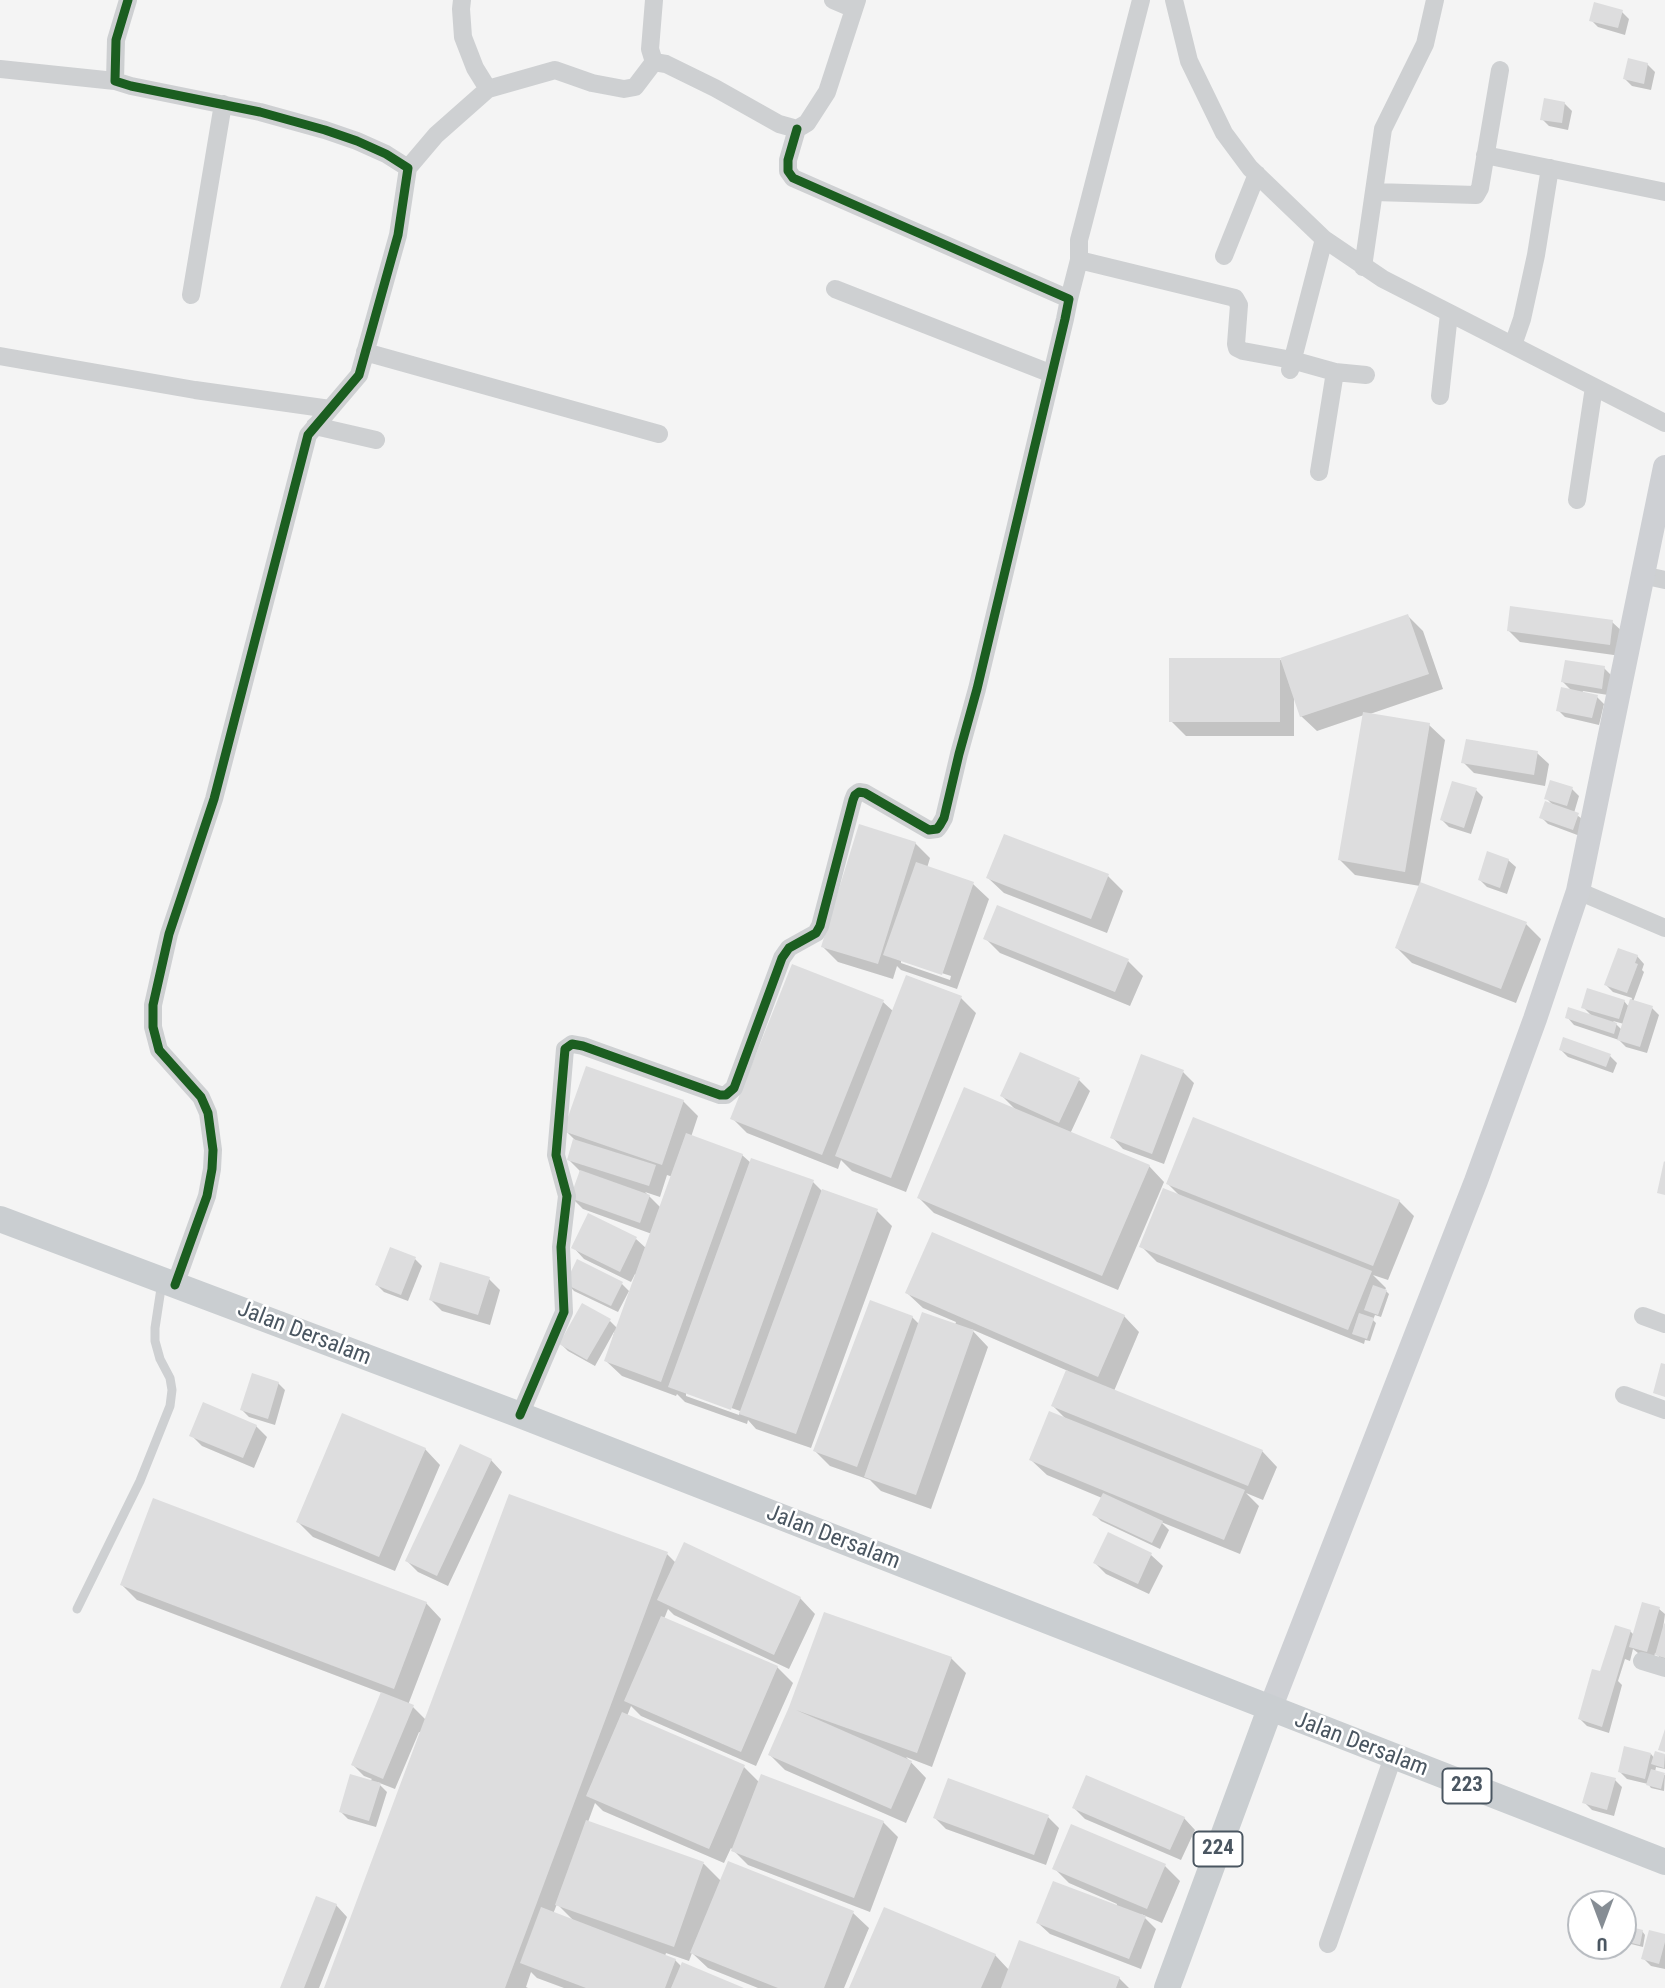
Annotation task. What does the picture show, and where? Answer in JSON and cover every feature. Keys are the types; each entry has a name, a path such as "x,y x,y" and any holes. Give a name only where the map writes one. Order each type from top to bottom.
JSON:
{"main road":[{"path":"1270,1709 1476,1181 1578,891 1654,578 1665,467"},
{"name":"Jalan Dersalam","path":"0,1219 520,1415 1665,1862"},
{"name":"224","path":"1167,1988 1270,1709"}],"street":[{"path":"115,81 116,40 128,0"},
{"path":"462,0 463,37 475,68 488,89"},
{"path":"654,0 650,49 654,62"},
{"path":"833,0 856,4 827,92 807,123 797,129 788,160 788,170 793,178 1069,299"},
{"path":"520,1415 564,1312 561,1247 567,1196 556,1155 565,1049 572,1044 583,1046 726,1095 734,1088 782,958 789,948 816,933 820,926 855,795 859,792 865,793 929,830 937,829 944,818 1079,260 1079,240 1140,0"},
{"path":"1174,0 1189,61 1224,133 1256,174 1324,239 1363,267 1450,314 1665,423"},
{"path":"1363,267 1382,129 1425,44 1435,0"},
{"path":"169,1282 207,1196 213,1150 208,1113 201,1097 159,1050 153,1027 153,1004 169,934 217,786 308,435 359,376 398,235 408,168 436,135 488,89 555,70 592,83 624,89 635,87 654,62"},
{"path":"654,62 666,64 779,124 797,129"},
{"path":"0,69 115,81 260,112 357,141 408,168"},
{"path":"1374,192 1472,196 1479,192 1500,70"},
{"path":"191,295 223,104"},
{"path":"1485,155 1665,191"},
{"path":"1513,345 1522,319 1536,255 1550,168"},
{"path":"1224,256 1256,174"},
{"path":"1291,365 1324,239"},
{"path":"1079,260 1231,296 1239,305 1236,344 1237,348 1243,351 1291,365 1366,374"},
{"path":"835,289 1052,374"},
{"path":"1440,396 1450,314"},
{"path":"365,352 659,434"},
{"path":"0,356 195,390 330,409"},
{"path":"1319,472 1335,372"},
{"path":"1577,500 1594,387"},
{"path":"315,426 376,440"},
{"path":"1578,891 1665,928"},
{"path":"1643,1316 1665,1324"},
{"path":"1624,1395 1665,1410"},
{"path":"1642,1661 1665,1668"},
{"path":"1328,1944 1393,1757"}],"lane":[{"path":"77,1609 140,1481 170,1406 170,1378 155,1341 169,1282"}],"building":[{"path":"1594,2 1623,10 1618,28 1589,21"},
{"path":"1628,58 1648,63 1644,84 1623,79"},
{"path":"1544,98 1565,102 1562,123 1540,120"},
{"path":"1510,606 1613,620 1610,645 1507,631"},
{"path":"1408,614 1429,674 1300,717 1280,658"},
{"path":"1169,658 1280,658 1280,722 1169,722"},
{"path":"1565,660 1605,666 1602,689 1561,682"},
{"path":"1561,687 1598,695 1592,718 1556,711"},
{"path":"1363,712 1430,723 1405,872 1338,860"},
{"path":"1466,739 1538,751 1534,775 1461,763"},
{"path":"1550,780 1573,787 1567,806 1544,799"},
{"path":"1452,781 1477,788 1464,828 1440,820"},
{"path":"1545,801 1579,813 1573,830 1539,818"},
{"path":"859,824 916,842 878,964 821,947"},
{"path":"1004,834 1109,874 1091,919 986,878"},
{"path":"1487,851 1509,859 1500,888 1478,880"},
{"path":"916,862 974,882 942,975 883,955"},
{"path":"1420,882 1527,922 1501,989 1395,948"},
{"path":"997,905 1129,959 1115,992 983,939"},
{"path":"1618,948 1638,955 1635,963 1638,964 1627,993 1604,985"},
{"path":"792,964 884,1000 822,1155 730,1119"},
{"path":"906,975 962,996 891,1178 835,1156"},
{"path":"1587,988 1625,1000 1619,1019 1581,1008"},
{"path":"1630,999 1653,1006 1640,1047 1617,1040"},
{"path":"1568,1007 1617,1023 1614,1034 1565,1018"},
{"path":"1563,1037 1611,1054 1606,1067 1559,1050"},
{"path":"1020,1052 1080,1078 1059,1123 1000,1096"},
{"path":"1141,1054 1184,1070 1152,1154 1110,1138"},
{"path":"586,1066 684,1100 662,1165 563,1131"},
{"path":"964,1087 1150,1165 1102,1276 917,1198"},
{"path":"1193,1117 1400,1200 1373,1266 1166,1184"},
{"path":"686,1133 743,1154 661,1382 604,1361"},
{"path":"573,1139 656,1165 649,1186 567,1160"},
{"path":"751,1158 814,1180 731,1410 668,1387"},
{"path":"1665,1162 1665,1195 1657,1193"},
{"path":"580,1170 650,1195 640,1223 570,1198"},
{"path":"1163,1188 1372,1271 1348,1330 1139,1247"},
{"path":"822,1189 878,1209 796,1434 739,1414"},
{"path":"588,1213 637,1237 620,1272 571,1248"},
{"path":"932,1232 1125,1315 1098,1377 905,1293"},
{"path":"390,1247 416,1257 401,1295 375,1285"},
{"path":"577,1259 623,1282 611,1306 565,1284"},
{"path":"440,1262 490,1277 478,1315 429,1300"},
{"path":"1373,1285 1387,1290 1378,1315 1364,1310"},
{"path":"870,1300 913,1316 857,1467 813,1451"},
{"path":"582,1303 611,1319 587,1360 559,1344"},
{"path":"922,1312 974,1330 916,1495 864,1477"},
{"path":"1359,1313 1374,1318 1367,1339 1352,1334"},
{"path":"1661,1363 1665,1364 1665,1397 1653,1393"},
{"path":"1066,1370 1263,1450 1248,1486 1051,1406"},
{"path":"252,1373 279,1382 268,1419 240,1410"},
{"path":"203,1402 257,1425 243,1458 189,1436"},
{"path":"1049,1411 1245,1490 1224,1540 1029,1460"},
{"path":"342,1413 426,1448 379,1557 296,1522"},
{"path":"460,1444 492,1459 437,1576 405,1561"},
{"path":"1103,1493 1163,1521 1152,1543 1092,1515"},
{"path":"509,1494 668,1552 505,1988 324,1988"},
{"path":"153,1498 427,1602 394,1689 120,1585"},
{"path":"1108,1532 1152,1553 1138,1584 1093,1563"},
{"path":"684,1542 801,1597 774,1655 657,1600"},
{"path":"1642,1602 1660,1607 1647,1652 1629,1647"},
{"path":"824,1612 952,1657 917,1753 796,1710 912,1761 891,1809 768,1755"},
{"path":"661,1616 778,1666 741,1752 624,1701"},
{"path":"1665,1624 1665,1658 1655,1655"},
{"path":"1615,1625 1631,1630 1602,1727 1578,1719 1592,1669 1600,1671"},
{"path":"381,1692 414,1705 383,1779 351,1765"},
{"path":"622,1712 745,1765 709,1849 586,1796"},
{"path":"1665,1729 1665,1752 1658,1750"},
{"path":"1624,1746 1651,1753 1645,1779 1618,1772"},
{"path":"1655,1751 1665,1754 1664,1768 1651,1764"},
{"path":"1651,1769 1665,1773 1661,1789 1646,1785"},
{"path":"1591,1772 1616,1778 1607,1810 1582,1803"},
{"path":"350,1774 381,1783 369,1821 339,1812"},
{"path":"761,1774 884,1821 854,1898 731,1851"},
{"path":"1086,1775 1185,1817 1170,1850 1072,1808"},
{"path":"948,1778 1049,1815 1034,1855 933,1818"},
{"path":"586,1820 704,1862 674,1947 555,1905"},
{"path":"1071,1824 1166,1864 1147,1909 1052,1869"},
{"path":"728,1861 854,1911 824,1988 778,1988 690,1953"},
{"path":"1053,1881 1146,1916 1129,1959 1036,1923"},
{"path":"316,1896 337,1904 304,1988 280,1988"},
{"path":"541,1907 676,1959 665,1988 586,1988 520,1963"},
{"path":"884,1907 996,1954 981,1988 849,1988"},
{"path":"1637,1928 1643,1930 1640,1945 1637,1944"},
{"path":"1649,1930 1665,1934 1659,1964 1641,1959"},
{"path":"1019,1940 1120,1977 1116,1988 1001,1988"},
{"path":"682,1962 744,1988 671,1988"}],"cycle path":[{"path":"128,0 116,40 115,81 260,112 325,130 386,154 408,168 398,235 359,375 308,435 214,799 169,934 153,1005 153,1027 159,1050 201,1097 208,1113 213,1150 207,1196 175,1285"},
{"path":"520,1415 564,1312 561,1247 567,1196 556,1155 565,1049 572,1044 583,1046 726,1095 734,1088 782,958 789,948 816,933 820,926 855,795 859,792 865,793 929,830 937,829 940,825 977,689 1065,319 1069,299 793,178 788,171 788,160 797,129"}]}
